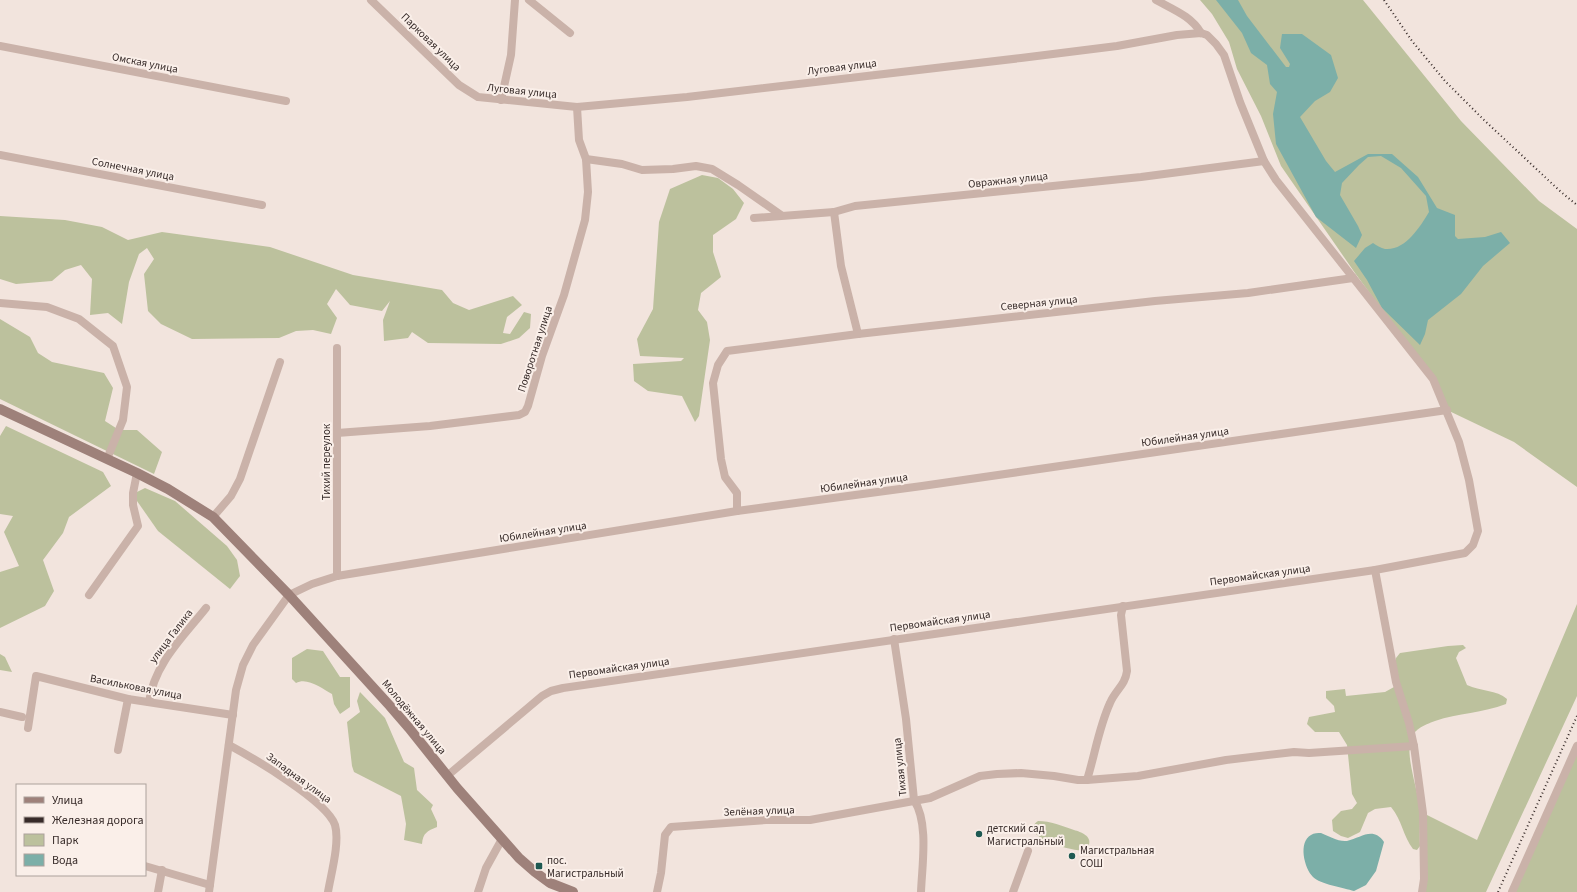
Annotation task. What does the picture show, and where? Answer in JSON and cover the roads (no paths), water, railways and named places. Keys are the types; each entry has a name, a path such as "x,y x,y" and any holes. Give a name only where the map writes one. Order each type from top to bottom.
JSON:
{"street":[{"name":"Парковая улица","path":"371,0 460,85 478,97"},
{"path":"501,100 511,55 515,0"},
{"path":"529,0 570,32"},
{"path":"1156,0 1186,16 1196,24 1204,34 1216,44 1224,55 1240,102 1264,161 1276,180 1433,379 1446,410"},
{"name":"Луговая улица","path":"478,97 578,107 1021,58 1117,46 1168,36 1204,34"},
{"name":"Омская улица","path":"0,46 286,101"},
{"name":"Поворотная улица","path":"337,433 430,426 520,415 525,412 542,356 564,295 585,220 588,192 586,159 579,140 578,107"},
{"name":"Солнечная улица","path":"0,155 262,205"},
{"path":"586,159 622,164 642,170 673,169 696,166 712,169 781,215"},
{"name":"Овражная улица","path":"754,218 834,212 856,206 1141,177 1264,161"},
{"path":"834,212 841,266 858,334"},
{"name":"Северная улица","path":"737,511 737,493 725,477 721,459 713,384 718,365 727,351 858,334 1155,301 1248,293 1353,278"},
{"path":"0,302 47,307 79,320 112,346 127,387 123,420 107,460"},
{"name":"Тихий переулок","path":"336,576 337,348"},
{"path":"213,517 231,496 240,479 280,362"},
{"name":"Молодёжная улица","path":"0,409 137,473 168,489 213,517 289,595 409,728 447,776 519,858 550,883 573,892"},
{"name":"Юбилейная улица","path":"289,595 312,584 336,576 737,511 938,484 1446,410"},
{"name":"Первомайская улица","path":"447,776 536,701 551,691 563,688 1375,570 1465,554 1474,545 1478,531 1469,480 1458,442 1446,410"},
{"path":"89,595 138,526 133,505 133,493 137,473"},
{"path":"1375,570 1396,682 1409,723 1414,746 1423,813 1424,879 1422,892"},
{"path":"146,866 162,870 209,889 236,690 243,665 253,645 289,595"},
{"path":"1087,780 1110,701 1126,678 1127,671 1121,615 1123,606"},
{"name":"улица Галика","path":"149,702 151,689 164,660 206,608"},
{"name":"Тихая улица","path":"894,639 906,720 914,800 919,808 923,839 921,892"},
{"name":"Васильковая улица","path":"28,728 36,676 128,699 233,715"},
{"path":"118,750 128,699"},
{"path":"0,712 22,717"},
{"name":"Западная улица","path":"229,745 254,759 289,782 330,815 335,827 336,844 328,892"},
{"name":"Зелёная улица","path":"657,892 661,873 665,835 672,827 766,820 810,820 930,798 980,776 997,774 1021,773 1087,780 1138,776 1226,760 1294,752 1310,753 1414,746"},
{"path":"1512,892 1577,746"},
{"path":"478,892 486,868 502,840"},
{"path":"1013,892 1028,851"},
{"path":"158,892 162,870"}],"water":[{"path":"1216,0 1238,0 1247,16 1286,67 1289,67 1290,64 1280,48 1282,34 1302,34 1331,55 1338,78 1330,92 1315,101 1300,117 1326,161 1335,172 1368,154 1392,154 1418,177 1437,208 1455,215 1455,236 1458,239 1485,237 1501,232 1510,243 1483,266 1461,294 1428,320 1425,334 1420,345 1382,308 1367,280 1354,261 1365,248 1373,243 1385,249 1392,249 1399,246 1411,237 1429,212 1426,196 1401,168 1381,156 1368,157 1342,183 1340,195 1362,235 1356,248 1316,217 1276,144 1273,114 1277,92 1270,84 1267,65 1251,53 1242,33"},
{"path":"1321,833 1337,840 1344,841 1367,834 1380,837 1384,842 1376,871 1366,885 1354,891 1326,884 1313,877 1305,862 1305,843 1307,838 1311,835"}],"railway":[{"path":"1384,0 1412,41 1445,81 1484,120 1577,205"},
{"path":"1498,892 1577,716"}],"place":[{"name":"детский сад Магистральный","path":"979,834"},
{"name":"Магистральная СОШ","path":"1072,856"},
{"name":"пос. Магистральный","path":"539,866"}]}
